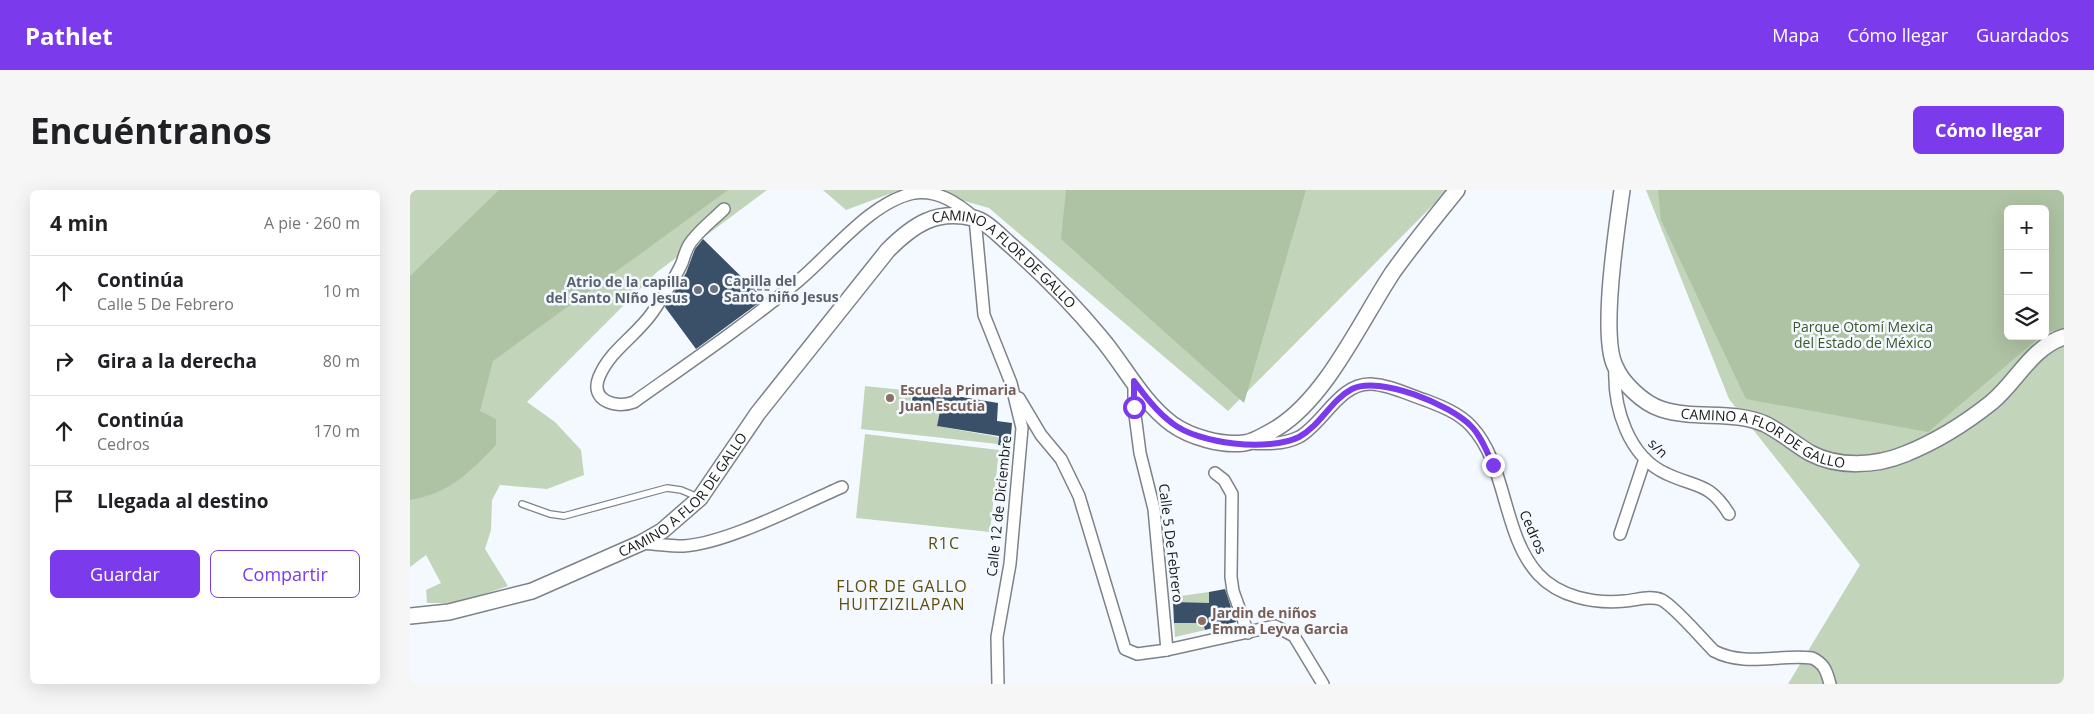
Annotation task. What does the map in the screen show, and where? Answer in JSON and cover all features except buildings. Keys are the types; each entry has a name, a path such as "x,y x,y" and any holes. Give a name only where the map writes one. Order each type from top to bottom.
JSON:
{"street":[{"path":"1246,443 1276,428 1297,414 1320,386 1394,272 1457,190"},
{"name":"CAMINO A FLOR DE GALLO","path":"1622,190 1609,307 1609,338 1615,367 1643,400 1660,409 1690,416 1751,420 1766,425 1812,454 1827,460 1844,463 1886,460 1904,455 1940,436 1992,402 2040,350 2064,337"},
{"path":"724,209 689,244 682,263 653,312 636,333 617,348 602,372 597,384 598,391 601,398 608,404 620,406 634,402 759,312 798,280 843,237 900,196 917,192 935,192 957,203 975,218"},
{"name":"CAMINO A FLOR DE GALLO","path":"410,616 449,612 516,597 641,543 662,531 700,498 753,419 888,250 909,229 922,222 949,216 975,218 1025,258 1100,337 1158,412 1180,428 1202,438 1246,443"},
{"name":"Calle 12 de Diciembre","path":"975,218 984,315 1011,384 1022,428 1010,564 997,637 998,684"},
{"name":"s/n","path":"1615,367 1614,387 1622,418 1634,445 1645,459 1668,475 1711,492 1729,514"},
{"name":"Calle 5 De Febrero","path":"1134,381 1134,407 1140,453 1154,509 1167,650"},
{"path":"1011,384 1041,435 1061,459 1080,496 1125,649 1137,654 1167,650 1248,633 1267,626 1275,626 1284,629 1294,636 1323,684"},
{"name":"Cedros","path":"1246,443 1276,443 1299,437 1313,428 1342,396 1351,389 1369,384 1403,392 1442,407 1461,417 1477,434 1493,465 1509,518 1526,557 1538,574 1555,589 1574,596 1614,602 1654,598 1662,600 1714,651 1722,655 1762,660 1812,658 1819,661 1826,670 1830,684"},
{"path":"1620,534 1645,459"},
{"path":"1215,473 1224,480 1232,494 1232,584 1248,633"},
{"path":"641,543 684,546 713,540 842,487"}],"lane":[{"path":"522,504 550,514 564,516 667,488 681,490 700,498"}],"path":[{"path":"727,288 737,290 763,288 771,292"}],"green space":[{"path":"410,190 767,190 657,272 527,402 555,422 581,450 584,475 547,489 500,485 492,500 491,530 485,549 508,586 458,603 427,603 426,590 441,583 426,555 410,567"},
{"path":"499,190 728,190 493,361 480,411 496,419 496,445 467,473 448,487 424,497 410,500 410,276"},
{"path":"823,190 900,190 846,210"},
{"path":"926,190 1448,190 1228,411 989,208"},
{"path":"1066,190 1306,190 1244,403 1061,239"},
{"name":"Parque Otomí Mexica del Estado de México","path":"1646,190 2064,190 2064,684 1788,684 1860,565 1729,399"},
{"path":"1658,190 2064,190 2064,329 2049,331 2049,205 2004,205 2004,340 2036,340 1928,432 1746,399 1661,220"},
{"path":"865,386 912,391 910,406 935,410 938,393 944,393 937,426 998,437 998,444 861,429"},
{"path":"865,434 999,450 990,532 856,518"},
{"path":"1209,592 1209,604 1234,608 1201,616 1205,630 1175,637 1174,623 1198,623 1173,602 1173,597"}],"place":[{"name":"Capilla del Santo niño Jesus","path":"714,289"},
{"name":"Atrio de la capilla del Santo NIño Jesus","path":"698,290"},
{"name":"Escuela Primaria Juan Escutia","path":"890,398"},
{"name":"Jardin de niños Emma Leyva Garcia","path":"1202,621"}],"district":[{"name":"R1C","path":"944,543"},
{"name":"FLOR DE GALLO HUITZIZILAPAN","path":"902,595"}],"route":[{"path":"1134,407 1134,381 1158,412 1172,424 1187,432 1202,438 1219,441 1276,443 1299,437 1313,428 1342,396 1351,389 1369,384 1403,392 1442,407 1461,417 1477,434 1493,465"}]}
